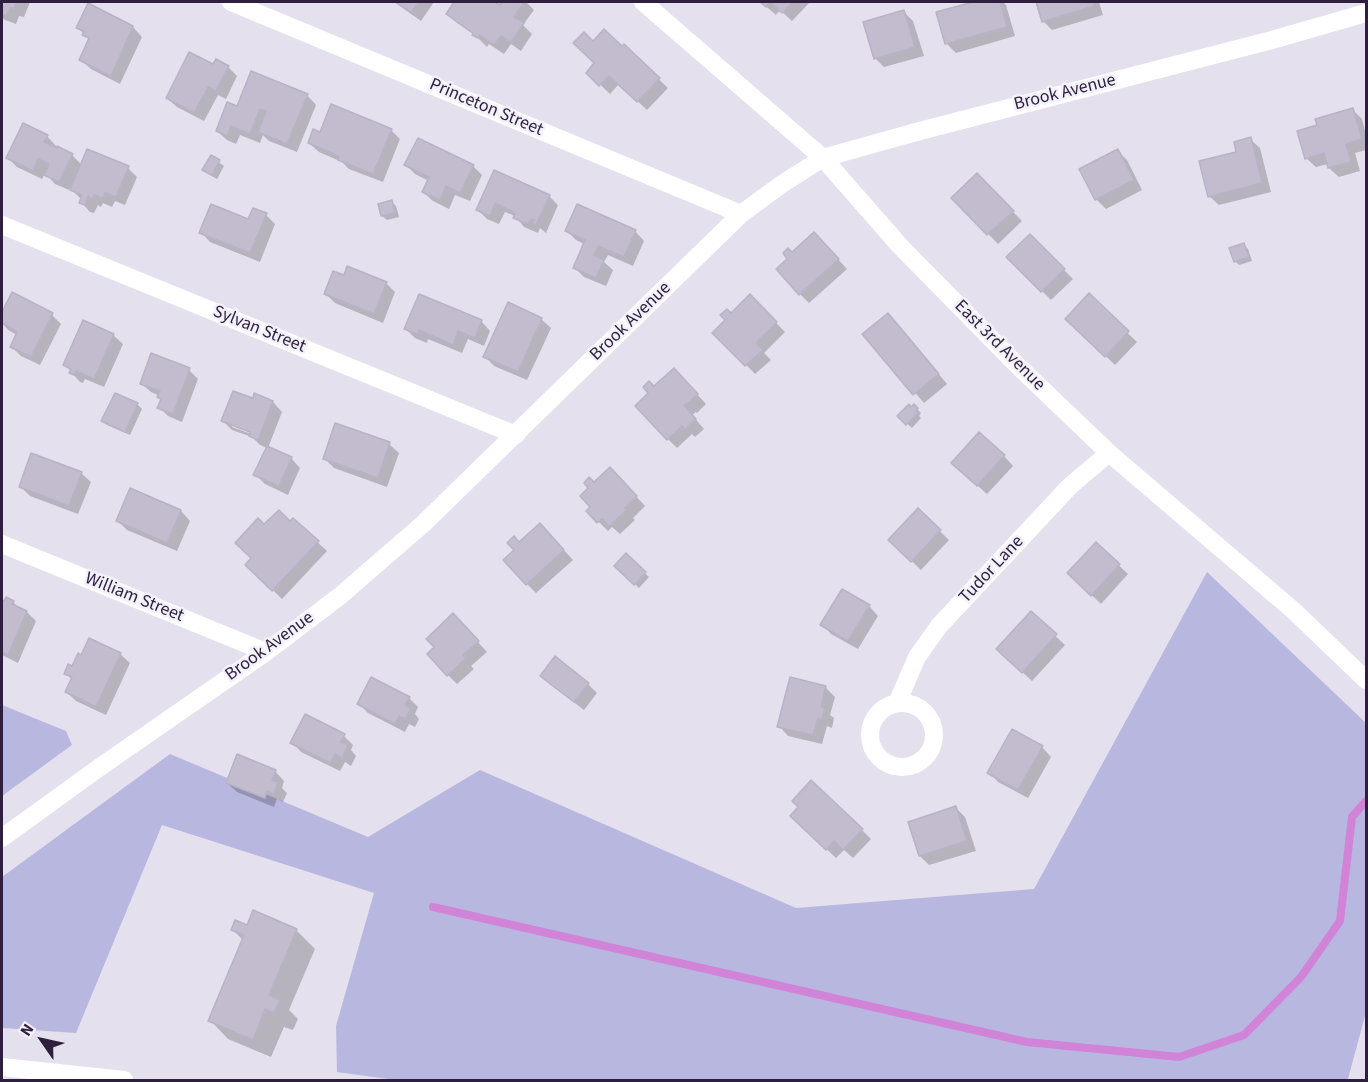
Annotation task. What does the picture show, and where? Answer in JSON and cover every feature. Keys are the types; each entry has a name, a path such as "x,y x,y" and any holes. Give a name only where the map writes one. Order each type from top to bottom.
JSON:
{"street":[{"name":"Princeton Street","path":"231,2 741,214"},
{"name":"East 3rd Avenue","path":"643,2 824,158 900,246 1017,366 1109,453 1294,611 1366,680"},
{"name":"Brook Avenue","path":"2,838 266,652 340,596 423,524 741,214 782,184 824,158 1366,14"},
{"name":"Sylvan Street","path":"2,225 516,435"},
{"name":"Tudor Lane","path":"897,703 917,657 939,626 1070,486 1109,453"},
{"name":"William Street","path":"2,544 266,652"},
{"path":"2,1066 124,1080"}],"shaded area":[{"path":"1207,572 1366,723 1366,1012 1346,1080 395,1080 337,1072 336,1026 374,893 162,825 76,1033 2,1028 2,877 170,754 368,837 480,770 796,908 1034,889"},
{"path":"2,705 66,731 72,745 2,796"}],"building":[{"path":"2,2 17,2 6,16 2,14"},
{"path":"396,2 419,2 411,12"},
{"path":"454,2 495,2 500,5 502,2 524,2 514,17 524,23 511,42 501,36 494,45 480,35 478,38 472,35 473,33 446,14"},
{"path":"760,2 770,2 766,7"},
{"path":"770,2 793,2 782,13"},
{"path":"973,2 1000,2 1007,27 945,44 936,12"},
{"path":"1036,2 1093,2 1094,6 1042,22"},
{"path":"88,3 133,26 111,76 79,60 89,38 82,35 84,31 76,28"},
{"path":"904,10 915,47 874,59 863,22"},
{"path":"604,29 622,46 624,44 660,78 637,102 609,76 599,86 586,73 594,63 573,43 584,32 593,41"},
{"path":"189,52 213,64 216,59 229,66 216,91 208,87 194,113 166,98"},
{"path":"251,71 308,94 287,144 258,132 266,111 260,109 250,134 231,126 227,136 216,131 227,102 237,106"},
{"path":"331,104 392,129 373,174 338,160 339,156 308,143 313,129 320,132"},
{"path":"1353,108 1362,139 1346,144 1351,162 1328,168 1324,153 1305,159 1297,131 1317,125 1315,119"},
{"path":"23,123 48,135 44,142 73,154 59,182 44,175 49,164 38,159 33,171 6,158"},
{"path":"1251,137 1262,183 1208,197 1199,161 1236,152 1234,142"},
{"path":"418,138 474,165 460,193 446,186 440,200 422,192 429,177 404,165"},
{"path":"87,149 129,166 116,197 105,193 103,198 94,195 92,199 88,196 85,205 79,203 82,195 70,190"},
{"path":"1118,149 1134,180 1095,200 1079,169"},
{"path":"211,155 220,160 212,175 202,170"},
{"path":"494,170 550,195 536,225 531,219 528,224 513,218 515,213 495,203 490,216 476,210"},
{"path":"977,173 1014,211 987,235 951,198"},
{"path":"392,200 395,213 381,216 378,204"},
{"path":"211,204 248,219 253,208 267,213 250,253 199,233"},
{"path":"577,204 636,230 624,257 598,246 594,255 604,260 596,278 573,268 585,240 565,231"},
{"path":"814,232 839,259 799,295 776,269 787,259 783,253 788,248 792,252"},
{"path":"1030,234 1065,269 1041,292 1006,257"},
{"path":"1244,243 1249,257 1234,262 1229,248"},
{"path":"347,266 387,282 374,314 324,294 333,271 344,275"},
{"path":"12,292 53,313 31,357 10,347 17,332 2,323 2,312"},
{"path":"1089,293 1129,331 1105,357 1065,319"},
{"path":"419,294 482,320 475,338 458,331 453,345 419,330 417,334 404,329"},
{"path":"750,294 777,322 756,343 763,350 745,366 712,333 725,320 720,315 727,309 731,313"},
{"path":"508,302 542,318 518,372 483,357"},
{"path":"888,313 939,374 913,395 862,334"},
{"path":"83,320 114,334 94,379 76,371 74,375 69,373 71,369 63,365"},
{"path":"151,353 190,368 173,414 157,408 161,399 157,397 160,391 140,384"},
{"path":"674,368 698,394 684,405 696,419 685,429 682,426 667,440 635,406 648,393 643,387 649,381 654,386"},
{"path":"233,391 253,398 254,393 273,401 258,440 249,436 250,432 221,421"},
{"path":"115,393 138,403 125,432 101,421"},
{"path":"909,404 911,407 914,404 918,408 916,411 918,413 906,425 897,416"},
{"path":"335,423 390,442 378,478 323,459"},
{"path":"979,432 1005,455 977,486 951,463"},
{"path":"267,446 292,457 279,486 253,475"},
{"path":"31,453 82,472 69,506 19,487"},
{"path":"610,467 637,496 625,508 627,510 609,526 602,519 597,523 586,511 590,507 580,496 588,488 584,483 589,477 594,482"},
{"path":"130,488 181,510 167,543 116,521"},
{"path":"918,508 941,530 911,562 888,540"},
{"path":"279,510 290,521 293,518 319,541 272,591 245,565 251,558 235,543 258,518 264,524"},
{"path":"540,523 564,550 526,585 503,560 514,550 507,543 514,536 519,542"},
{"path":"1096,542 1120,564 1091,596 1067,573"},
{"path":"626,553 646,572 634,585 614,566"},
{"path":"842,589 870,605 848,641 820,625"},
{"path":"6,597 14,601 12,604 27,611 8,655 2,652 2,600 4,601"},
{"path":"1031,611 1057,634 1022,673 996,649"},
{"path":"453,613 479,641 463,655 466,658 447,676 427,654 434,647 426,639"},
{"path":"89,638 121,653 96,707 65,692 72,677 64,674 68,664 72,666 78,653 81,655"},
{"path":"555,656 589,683 574,702 540,676"},
{"path":"371,677 410,697 405,705 411,708 405,719 399,716 395,724 357,704"},
{"path":"790,677 826,686 821,707 825,708 822,719 818,718 813,735 777,727"},
{"path":"305,714 345,734 341,742 348,745 342,758 335,754 330,763 290,743"},
{"path":"1012,729 1043,746 1018,790 987,773"},
{"path":"237,754 276,770 272,780 278,782 274,794 267,791 265,798 226,783"},
{"path":"811,780 863,829 843,850 834,841 826,850 790,816 798,807 792,801"},
{"path":"956,806 967,841 919,856 908,822"},
{"path":"253,910 297,929 269,995 280,1000 274,1013 265,1009 253,1040 208,1021 244,935 231,930 235,920 247,925"}],"waterway":[{"path":"433,907 1027,1042 1179,1057 1244,1035 1301,977 1340,921 1352,817 1366,801"}]}
